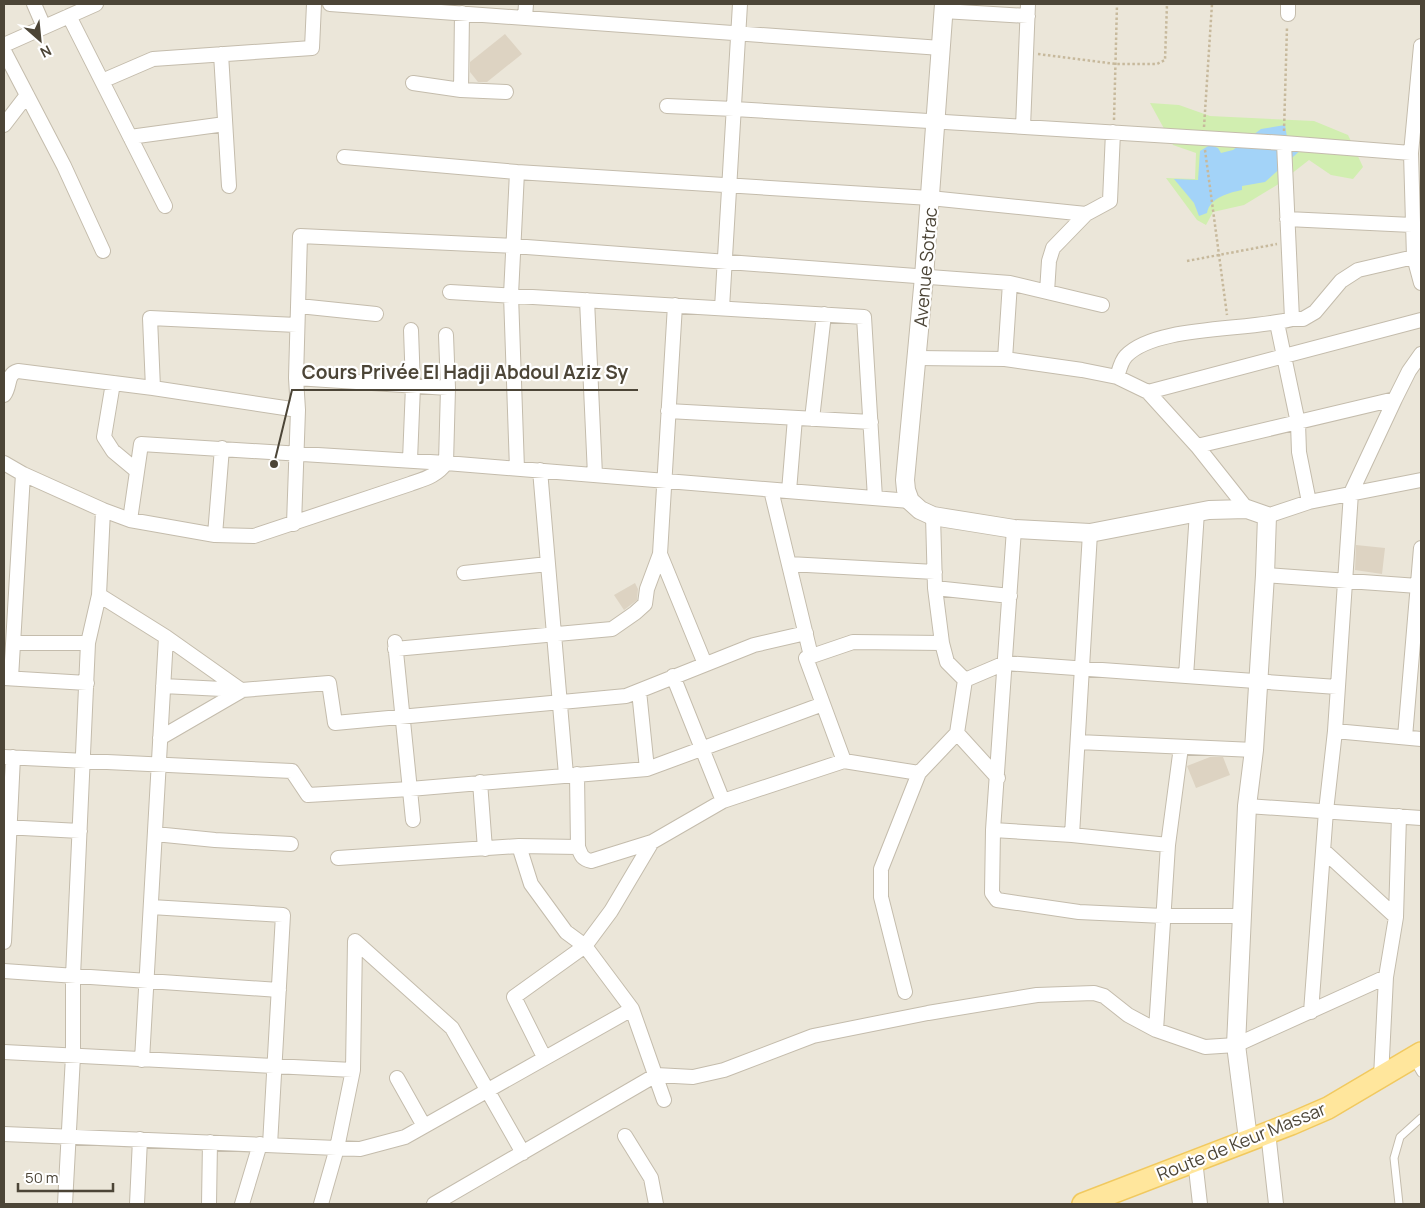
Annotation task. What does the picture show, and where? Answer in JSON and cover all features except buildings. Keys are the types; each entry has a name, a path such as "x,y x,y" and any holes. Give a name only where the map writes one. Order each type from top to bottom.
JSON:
{"main road":[{"name":"Route de Keur Massar","path":"1082,1204 1291,1124 1328,1108 1381,1077 1418,1062"}],"street":[{"path":"34,4 44,27"},
{"path":"4,44 96,4"},
{"path":"102,81 153,59 312,48 314,4"},
{"path":"330,4 462,13 526,11 738,33 941,48"},
{"path":"722,308 740,4"},
{"path":"944,7 1028,10 1022,127"},
{"name":"Avenue Sotrac","path":"910,501 905,480 924,277 944,7"},
{"path":"461,90 462,13"},
{"path":"69,16 165,206"},
{"path":"1421,46 1411,153 1414,257 1421,284"},
{"path":"4,51 64,166 103,251"},
{"path":"221,54 230,186"},
{"path":"413,83 461,90 506,92"},
{"path":"4,125 27,95"},
{"path":"667,106 1114,132 1411,153"},
{"path":"130,137 225,124"},
{"path":"1047,292 1049,261 1053,248 1086,214 1110,201 1114,132"},
{"path":"1284,143 1292,319"},
{"path":"344,157 517,172 930,198 1086,214"},
{"path":"517,172 511,295 517,468"},
{"path":"1287,219 1412,225"},
{"path":"294,524 298,410 296,378 300,236 513,246 1010,283 1102,305"},
{"path":"1117,377 1124,358 1134,349 1154,341 1188,332 1304,319 1315,312 1341,281 1358,270 1414,257"},
{"path":"1004,359 1010,283"},
{"path":"450,292 864,317 875,498"},
{"path":"587,300 595,475"},
{"path":"413,820 395,645 554,635 612,629 645,604 647,589 660,554 675,305"},
{"path":"299,306 376,314"},
{"path":"812,419 824,314"},
{"path":"154,388 150,318 297,325"},
{"path":"1148,392 1421,320"},
{"path":"1277,323 1298,423 1300,452 1309,502"},
{"path":"410,460 414,386 411,330"},
{"path":"4,463 23,474 130,520 215,535 254,536 433,476 442,470 446,463 448,388 446,335"},
{"path":"1311,1012 1326,811 1335,731 1351,493 1409,371 1421,354"},
{"path":"917,358 1004,359 1117,377 1148,392 1197,446 1247,509"},
{"path":"4,394 8,388 10,377 18,371 154,388 298,410"},
{"path":"296,378 448,388"},
{"path":"113,383 104,437 113,451 137,471"},
{"path":"1197,446 1395,399"},
{"path":"668,411 870,422"},
{"path":"788,491 795,418"},
{"path":"130,520 141,444 410,460 910,501 920,510 933,516 1014,529 1090,533 1209,510 1247,509 1267,516 1309,502 1421,480"},
{"path":"215,535 222,448"},
{"path":"540,470 559,702 571,775 578,846 584,860 591,861 652,842 723,801 844,761 919,773"},
{"path":"23,474 9,609 13,643 7,678 87,683"},
{"path":"771,490 811,656"},
{"path":"65,1204 73,1056 73,976 88,643 99,595 103,510"},
{"path":"1186,676 1197,512"},
{"path":"933,516 935,588 942,643 947,662 965,680"},
{"path":"1248,1140 1236,1045 1247,806 1254,750 1267,516"},
{"path":"1014,529 993,830 992,893 997,900 1079,912 1163,916 1243,916"},
{"path":"1072,834 1090,533"},
{"path":"1405,737 1416,672 1421,548"},
{"path":"660,554 704,664"},
{"path":"464,573 548,564"},
{"path":"789,564 935,572"},
{"path":"1265,575 1418,586"},
{"path":"935,588 1010,596"},
{"path":"99,595 166,637 242,690"},
{"path":"163,686 242,690 329,683 335,723 626,696 754,645 806,633"},
{"path":"142,1060 166,637"},
{"path":"844,761 806,658 853,642 942,643"},
{"path":"13,643 88,643"},
{"path":"965,680 1005,663 1338,687"},
{"path":"673,676 723,801"},
{"path":"906,992 881,897 881,869 919,773 957,733 965,680"},
{"path":"160,738 242,690"},
{"path":"639,690 647,769"},
{"path":"4,942 8,757 292,771 308,795 410,789 647,769 823,704"},
{"path":"1335,731 1421,739"},
{"path":"957,733 998,778"},
{"path":"1078,742 1254,750"},
{"path":"1156,1030 1168,846 1182,747"},
{"path":"480,782 485,849"},
{"path":"1247,806 1421,818"},
{"path":"1381,1077 1386,977 1396,917 1399,816"},
{"path":"6,827 80,831"},
{"path":"993,830 1072,834 1168,846"},
{"path":"155,834 215,840 292,844"},
{"path":"544,1058 514,997 585,946 611,911 652,842"},
{"path":"338,858 519,846 578,846"},
{"path":"519,846 531,884 566,932 585,946 632,1009 664,1100"},
{"path":"1324,852 1396,917"},
{"path":"151,907 283,915 274,1066 265,1145 242,1204"},
{"path":"321,1204 338,1148 353,1070 355,941 452,1028 523,1153"},
{"path":"4,971 278,990"},
{"path":"442,1202 656,1075 694,1077 724,1070 813,1036 928,1012 1037,995 1094,993 1104,996 1128,1015 1156,1030 1205,1047 1236,1045 1386,977"},
{"path":"4,1134 360,1149 405,1137 632,1009"},
{"path":"4,1052 353,1070"},
{"path":"397,1078 424,1126"},
{"path":"1268,1132 1276,1204"},
{"path":"625,1136 651,1178 656,1204"},
{"path":"137,1204 140,1139"},
{"path":"209,1204 210,1142"},
{"path":"1195,1160 1200,1204"}],"lane":[{"path":"1399,1204 1394,1158 1400,1137 1421,1118"}],"path":[{"path":"1114,132 1117,4"},
{"path":"1026,52 1116,64 1157,64 1164,60 1166,4"},
{"path":"1212,4 1203,138 1228,329"},
{"path":"1284,143 1288,9"},
{"path":"1187,261 1288,242"}],"shaded area":[{"path":"4,4 1421,4 1421,1204 4,1204"}],"green space":[{"path":"1150,103 1179,105 1210,116 1314,121 1348,135 1363,167 1353,179 1331,175 1309,160 1277,185 1244,205 1213,212 1206,225 1197,220 1166,178 1195,179 1196,153 1173,145"}],"water":[{"path":"1285,125 1287,137 1303,148 1265,182 1242,186 1242,190 1216,199 1207,213 1199,216 1194,203 1174,179 1198,180 1200,151 1210,145 1218,148 1221,153 1233,150 1261,129"}],"place":[{"name":"Cours Privée El Hadji Abdoul Aziz Sy","path":"274,464"}]}
